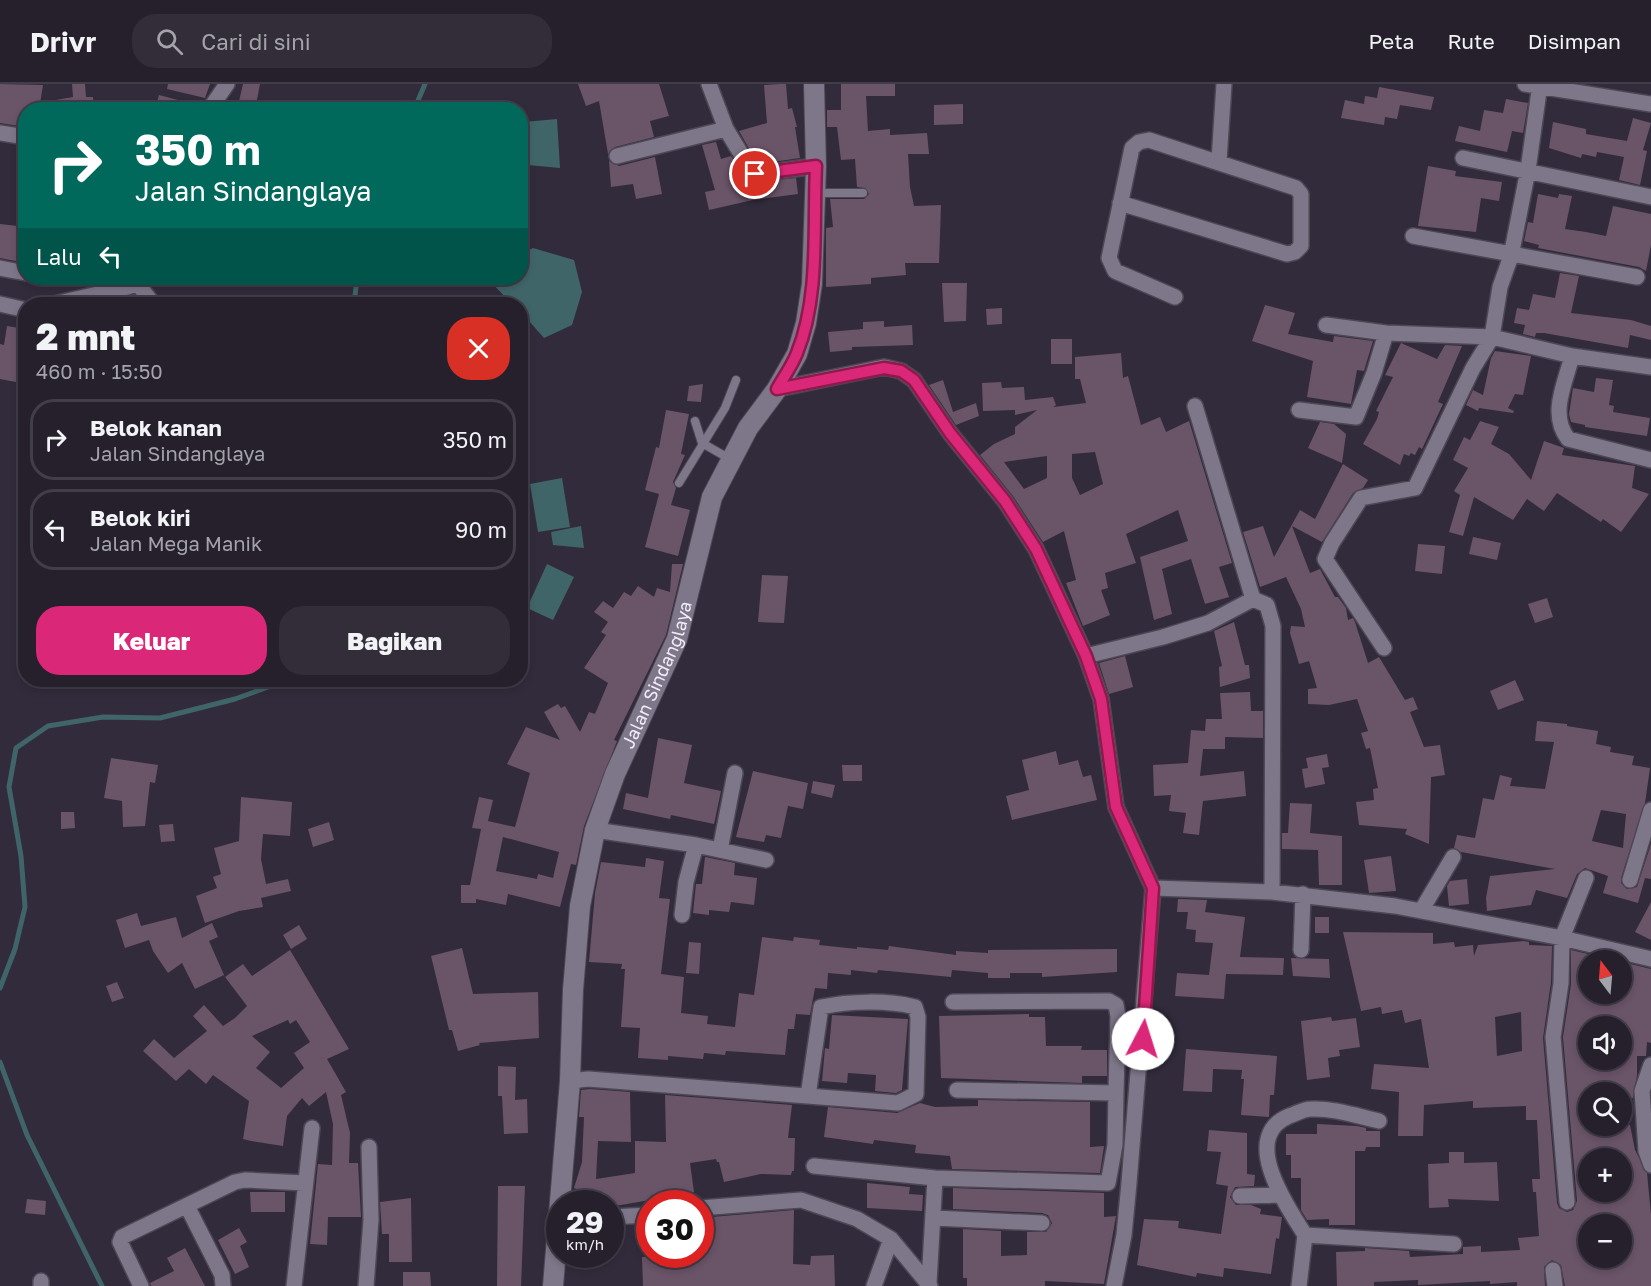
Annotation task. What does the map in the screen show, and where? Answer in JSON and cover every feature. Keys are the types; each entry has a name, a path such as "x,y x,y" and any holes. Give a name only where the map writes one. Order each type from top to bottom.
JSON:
{"street":[{"path":"215,102 227,84"},
{"path":"709,84 726,129 755,174 816,166"},
{"name":"Jalan Sindanglaya","path":"561,1190 570,1081 573,990 580,906 596,830 615,774 677,639 712,497 748,428 777,389 797,354 806,323 812,284 816,166 814,84"},
{"path":"1219,161 1224,84"},
{"path":"1384,648 1325,559 1332,543 1361,498 1415,488 1473,368 1492,337 1500,287 1511,256 1528,170 1535,85 1651,104"},
{"path":"617,156 726,129"},
{"path":"0,133 18,136"},
{"path":"1120,203 1287,254 1295,252 1301,246 1301,194 1296,188 1219,161 1149,140 1139,142 1132,148 1120,203 1109,258 1110,265 1114,271 1175,297"},
{"path":"1463,158 1651,197"},
{"path":"1413,236 1511,256 1637,277"},
{"path":"0,268 18,271"},
{"path":"80,297 124,285"},
{"path":"0,304 18,308"},
{"path":"1326,325 1386,333 1492,337 1572,357 1651,367"},
{"path":"1299,410 1353,423 1374,373 1386,333"},
{"path":"1572,357 1557,412 1560,428 1568,439 1651,460"},
{"path":"777,389 884,368 901,371 914,380 950,433 1005,501 1036,549 1086,656 1101,699 1116,807 1153,888 1130,1183 1124,1235 1114,1286"},
{"path":"1196,406 1253,599"},
{"path":"1086,656 1208,623 1253,599 1268,605 1273,626 1272,892"},
{"path":"720,850 735,773"},
{"path":"1630,880 1651,810"},
{"path":"596,830 696,845 766,860"},
{"path":"682,915 686,882 696,845"},
{"path":"1422,911 1453,857"},
{"path":"1567,1202 1553,1037 1561,983 1562,938 1586,879"},
{"path":"1153,888 1303,894 1422,911 1562,938 1651,959"},
{"path":"1301,950 1303,894"},
{"path":"953,1002 1109,1001 1116,1005 1115,1145 1108,1183"},
{"path":"570,1081 588,1079 898,1103 916,1094 918,1017 915,1007 902,1004 837,1004 821,1007 808,1096"},
{"path":"1651,1065 1642,1091 1646,1151 1651,1165"},
{"path":"957,1090 1116,1093"},
{"path":"1299,1286 1305,1235 1281,1195 1265,1157 1272,1127 1281,1119 1308,1109 1379,1121"},
{"path":"294,1286 312,1128"},
{"path":"366,1286 371,1220 369,1147"},
{"path":"814,1166 935,1178 1130,1183"},
{"path":"929,1284 935,1178"},
{"path":"141,1286 121,1239 132,1231 225,1186 245,1180 305,1183"},
{"path":"1239,1196 1281,1195"},
{"path":"714,1207 801,1200 857,1218 891,1239 929,1284"},
{"path":"187,1206 222,1275 223,1286"},
{"path":"934,1218 1042,1223"},
{"path":"1305,1235 1454,1244"},
{"path":"874,1286 891,1239"},
{"name":"Jalan Sindanglaya","path":"553,1286 554,1268"},
{"path":"1553,1270 1555,1286"}],"lane":[{"path":"814,193 862,193"},
{"path":"679,483 725,408 736,380"},
{"path":"695,421 702,443 730,459"}],"shaded area":[{"path":"557,119 560,168 528,165 528,122"},
{"path":"533,248 574,260 582,292 572,325 544,338 528,320 528,297 505,297 494,285 528,285 528,250"},
{"path":"562,478 570,527 538,532 530,484"},
{"path":"581,526 584,548 553,545 551,532"},
{"path":"547,564 574,577 553,620 528,608"}],"building":[{"path":"0,84 43,85 40,102 18,102 18,126 0,123"},
{"path":"72,84 85,84 86,97 93,97 93,102 44,102 73,97"},
{"path":"168,84 210,84 205,98 167,89"},
{"path":"243,84 260,84 257,102 239,102"},
{"path":"578,84 659,84 669,116 650,121 654,137 615,147 608,154 599,101 586,106"},
{"path":"786,84 788,109 792,108 797,127 795,127 800,158 758,164 739,131 767,123 764,85"},
{"path":"841,84 895,84 895,96 866,96 868,131 890,129 890,135 927,133 929,154 908,154 910,187 914,206 941,205 939,263 905,263 906,275 871,278 871,284 826,287 826,228 833,227 830,199 864,199 869,194 865,188 857,187 855,159 841,160 837,127 827,127 827,110 841,110"},
{"path":"1379,87 1434,97 1431,110 1400,105 1397,119 1385,117 1384,125 1341,118 1345,100 1364,104 1365,96 1377,98"},
{"path":"159,95 186,102 157,102"},
{"path":"1506,99 1528,103 1523,133 1512,131 1507,152 1455,141 1459,126 1480,131 1484,110 1503,113"},
{"path":"963,104 963,124 934,125 934,105"},
{"path":"1633,118 1651,123 1643,150 1647,151 1640,185 1619,180 1624,157 1597,152 1596,157 1582,154 1581,158 1549,148 1553,122 1586,129 1586,134 1627,141"},
{"path":"716,142 721,159 731,156 750,182 796,178 798,194 753,200 709,210 705,192 715,190 702,145"},
{"path":"655,157 662,194 636,199 633,184 611,187 609,161 619,166"},
{"path":"1428,166 1456,171 1455,176 1502,182 1499,201 1481,198 1476,232 1418,226"},
{"path":"1538,194 1558,198 1559,194 1572,196 1565,229 1606,236 1613,206 1651,214 1651,245 1646,271 1639,267 1538,248 1539,245 1524,241 1528,222 1533,223"},
{"path":"0,224 18,226 16,244 18,244 18,261 0,258"},
{"path":"1560,273 1579,276 1571,313 1631,320 1651,326 1651,340 1630,335 1628,348 1544,333 1536,333 1535,337 1523,334 1525,325 1514,323 1517,308 1529,310 1533,294 1555,298"},
{"path":"942,283 967,283 966,321 944,322"},
{"path":"1265,305 1295,313 1288,334 1333,342 1334,336 1373,341 1364,371 1357,370 1351,404 1307,397 1313,361 1252,341"},
{"path":"1002,308 1002,324 987,325 986,309"},
{"path":"884,321 884,327 912,325 913,345 852,347 852,350 830,352 828,332 863,329 863,322"},
{"path":"7,326 18,328 18,382 0,379 0,344 4,345"},
{"path":"1051,339 1072,339 1072,364 1051,364"},
{"path":"1401,343 1437,359 1445,345 1462,346 1438,402 1443,404 1422,449 1419,447 1415,455 1404,454 1400,465 1363,444 1377,419 1379,412 1376,411 1393,377 1385,375"},
{"path":"1495,351 1531,356 1523,395 1515,394 1508,408 1514,411 1513,413 1479,408 1478,411 1466,405 1473,390 1483,395 1491,358"},
{"path":"1121,353 1123,378 1128,376 1141,425 1160,417 1166,432 1189,421 1232,563 1219,567 1229,597 1205,604 1191,559 1162,569 1172,614 1154,620 1140,557 1188,541 1178,510 1126,534 1136,563 1105,573 1108,588 1101,590 1110,615 1083,626 1066,583 1076,580 1064,531 1043,542 1013,496 980,455 994,444 1015,434 1015,427 1037,410 1015,415 1015,410 983,411 982,383 1001,382 1002,388 1024,387 1025,400 1053,397 1056,405 1053,407 1086,403 1080,379 1075,379 1075,357","holes":["1095,452 1103,484 1080,495 1072,478 1072,454","1047,456 1047,478 1024,489 1004,462"]},
{"path":"1596,378 1613,380 1609,405 1614,406 1613,412 1650,418 1647,436 1585,427 1585,425 1571,422 1569,414 1573,388 1594,392"},
{"path":"943,380 953,412 976,403 979,416 956,425 929,385"},
{"path":"703,384 701,402 687,401 689,386"},
{"path":"666,410 689,414 681,454 685,455 673,482 676,488 671,505 690,510 678,556 645,547 659,494 645,490 656,447 659,448"},
{"path":"1480,421 1499,427 1491,444 1509,454 1531,480 1544,441 1564,448 1562,455 1635,466 1632,488 1649,494 1621,532 1603,519 1601,522 1557,493 1544,511 1527,499 1513,520 1474,497 1463,536 1449,532 1460,495 1454,491 1468,468 1453,460 1464,437 1470,440"},
{"path":"1320,422 1334,424 1346,434 1342,463 1308,448"},
{"path":"1343,464 1368,480 1363,488 1353,493 1322,542 1292,526 1310,573 1320,569 1335,597 1338,597 1346,608 1348,620 1353,618 1368,663 1379,657 1405,700 1413,697 1418,709 1410,712 1424,747 1440,745 1445,775 1431,777 1429,844 1405,834 1407,829 1359,825 1356,802 1374,800 1373,789 1378,788 1370,748 1366,749 1361,733 1368,731 1357,699 1329,705 1308,704 1308,689 1317,688 1309,661 1299,664 1290,633 1291,626 1305,627 1301,609 1286,577 1260,587 1243,532 1263,526 1274,557 1300,510 1315,519"},
{"path":"1473,537 1501,543 1497,560 1469,554"},
{"path":"1418,544 1445,546 1442,574 1415,571"},
{"path":"672,564 683,564 666,635 614,740 617,741 584,826 576,865 571,864 560,907 508,894 506,905 476,899 476,903 461,903 461,885 470,885 481,829 472,828 479,797 493,800 488,821 515,827 530,773 507,764 526,727 560,740 544,712 558,704 561,708 565,706 580,732 589,712 595,714 608,683 584,668 606,635 601,632 608,622 594,612 603,601 613,608 624,592 631,596 638,586 654,597 657,588 670,592","holes":["503,837 559,852 553,878 538,874 537,879 496,871"]},
{"path":"762,575 788,576 784,623 758,622"},
{"path":"1547,598 1553,617 1535,623 1528,604"},
{"path":"1234,622 1245,665 1249,665 1250,678 1220,687 1219,667 1222,666 1214,631"},
{"path":"1125,656 1133,687 1109,694 1099,663"},
{"path":"1515,680 1524,700 1498,710 1490,691"},
{"path":"1250,692 1251,711 1263,711 1263,738 1225,737 1225,749 1203,749 1200,776 1244,771 1246,796 1203,801 1199,835 1183,833 1186,813 1169,811 1171,795 1154,796 1153,765 1188,763 1191,730 1205,731 1206,719 1222,719 1220,693"},
{"path":"1537,721 1567,724 1567,726 1598,731 1596,744 1611,747 1610,752 1634,756 1632,765 1650,768 1645,803 1621,878 1621,883 1627,889 1637,887 1651,844 1651,879 1645,878 1638,903 1603,893 1608,876 1585,868 1577,874 1567,898 1536,890 1531,905 1487,911 1486,898 1490,876 1555,869 1461,852 1454,848 1457,835 1475,838 1483,798 1494,800 1500,775 1512,778 1510,786 1545,789 1554,742 1535,741","holes":["1601,810 1626,814 1623,848 1592,841"]},
{"path":"658,738 692,745 684,783 721,791 714,824 671,815 670,819 623,809 626,793 648,798"},
{"path":"1056,751 1059,765 1078,760 1083,777 1091,775 1097,800 1012,820 1006,796 1029,790 1022,760"},
{"path":"1327,754 1329,767 1322,768 1325,784 1305,788 1302,769 1308,768 1306,758"},
{"path":"111,758 158,765 155,783 150,782 145,826 123,827 122,801 104,798"},
{"path":"842,765 862,765 862,781 843,781"},
{"path":"753,771 808,783 803,809 788,806 781,838 766,835 764,842 736,837"},
{"path":"813,781 835,785 832,798 811,793"},
{"path":"241,797 292,802 290,836 263,834 261,859 266,884 288,879 291,891 261,898 263,907 239,911 205,923 196,896 217,888 213,877 221,874 214,848 239,841"},
{"path":"1290,803 1312,804 1310,833 1342,836 1342,885 1319,885 1318,850 1282,849 1282,833 1288,833"},
{"path":"61,812 74,812 75,828 61,829"},
{"path":"329,822 334,840 313,847 308,829"},
{"path":"173,824 175,841 161,842 159,825"},
{"path":"1391,856 1396,891 1369,893 1364,860"},
{"path":"705,857 735,863 734,875 757,878 754,905 731,902 729,912 709,910 709,915 693,913 696,884 702,884"},
{"path":"646,858 664,861 659,898 670,899 661,974 684,977 681,1013 708,1016 707,1024 735,1027 739,993 754,995 762,937 793,941 794,937 820,940 819,945 857,949 857,947 888,950 889,946 956,955 956,951 988,953 988,950 1117,949 1117,972 1042,977 1042,973 1010,973 1010,978 988,978 988,973 952,970 951,977 878,970 877,973 851,970 851,975 828,973 827,989 815,988 810,1015 796,1014 794,1029 788,1029 785,1055 726,1051 725,1055 704,1053 703,1059 668,1056 668,1060 638,1058 640,1028 621,1027 625,969 621,969 622,964 589,962 595,893 601,862 645,867"},
{"path":"1467,879 1469,904 1449,906 1447,886 1450,881"},
{"path":"1178,899 1207,900 1205,912 1245,917 1240,957 1284,958 1283,975 1226,974 1224,999 1175,996 1177,973 1209,975 1213,943 1195,942 1196,930 1186,929 1188,912 1177,912"},
{"path":"1651,902 1651,940 1635,932"},
{"path":"137,913 141,926 176,917 182,938 212,923 218,937 209,941 224,975 195,989 182,963 168,973 153,951 149,940 125,948 116,920"},
{"path":"1315,917 1329,917 1329,933 1315,933"},
{"path":"299,925 307,939 291,949 283,935"},
{"path":"1343,932 1433,933 1433,944 1454,942 1455,947 1473,945 1474,956 1478,945 1524,941 1529,942 1529,945 1552,946 1551,982 1543,1038 1557,1203 1559,1208 1567,1212 1573,1210 1577,1201 1563,1037 1571,984 1571,950 1578,952 1578,1004 1632,1004 1632,964 1651,969 1651,1043 1647,1042 1646,1056 1637,1056 1637,1075 1633,1098 1632,1082 1578,1082 1578,1136 1632,1135 1635,1150 1647,1173 1651,1215 1651,1286 1565,1286 1561,1265 1552,1260 1544,1267 1545,1286 1517,1286 1517,1282 1490,1284 1490,1281 1418,1285 1418,1280 1374,1282 1374,1286 1337,1286 1336,1252 1365,1251 1365,1248 1409,1251 1410,1257 1463,1254 1463,1247 1481,1246 1481,1252 1520,1250 1518,1238 1539,1236 1536,1192 1533,1192 1532,1179 1540,1179 1537,1120 1526,1120 1526,1106 1473,1108 1473,1101 1424,1105 1423,1136 1398,1136 1399,1092 1371,1089 1374,1064 1429,1068 1421,1019 1405,1023 1402,1010 1382,1014 1381,1007 1361,1011","holes":["1521,1012 1522,1051 1497,1056 1495,1017"]},
{"path":"689,942 701,943 699,974 686,973"},
{"path":"462,948 473,994 538,992 539,1038 479,1043 480,1045 458,1051 452,1030 449,1030 431,956"},
{"path":"290,950 349,1049 327,1059 346,1092 341,1095 350,1133 349,1163 358,1163 361,1217 328,1217 327,1245 310,1244 318,1164 332,1165 333,1124 326,1092 309,1106 302,1098 287,1116 283,1146 251,1141 243,1139 249,1101 213,1075 206,1084 189,1069 176,1081 143,1051 154,1039 174,1058 207,1031 193,1016 204,1005 223,1026 235,1018 247,1006 225,977 243,964 252,976","holes":["288,1020 290,1024 296,1020 310,1042 294,1053 304,1068 281,1088 256,1068 270,1052 252,1036"]},
{"path":"1291,958 1329,959 1330,978 1293,976"},
{"path":"117,982 124,998 112,1002 106,986"},
{"path":"1029,1014 1029,1017 1045,1017 1046,1046 1082,1046 1081,1050 1107,1050 1107,1076 1082,1076 1082,1083 941,1078 939,1016"},
{"path":"832,1015 908,1019 902,1090 896,1093 875,1091 876,1075 848,1073 847,1083 822,1081 825,1048 829,1049"},
{"path":"1331,1017 1332,1021 1356,1018 1360,1047 1339,1050 1340,1056 1328,1058 1330,1077 1307,1080 1301,1021"},
{"path":"1186,1049 1277,1056 1274,1095 1270,1095 1269,1117 1241,1115 1244,1079 1241,1079 1242,1070 1213,1069 1212,1092 1183,1091"},
{"path":"498,1066 516,1067 515,1100 527,1099 528,1133 504,1134 502,1096 498,1096"},
{"path":"581,1090 630,1092 631,1142 598,1141 596,1179 635,1173 635,1141 666,1142 665,1095 792,1105 788,1138 795,1138 794,1171 791,1175 761,1174 724,1182 719,1162 716,1159 690,1163 694,1190 636,1190 636,1202 624,1204 624,1190 579,1190 574,1188 582,1162 584,1117 579,1117"},
{"path":"978,1100 1090,1102 1090,1147 1104,1146 1100,1173 952,1169 950,1156 915,1153 916,1145 874,1140 873,1144 824,1137 828,1107 897,1113 920,1103 935,1107 978,1106"},
{"path":"1317,1124 1357,1126 1366,1128 1366,1131 1380,1131 1380,1147 1366,1147 1365,1151 1355,1151 1355,1225 1329,1225 1329,1219 1307,1220 1301,1210 1301,1178 1291,1178 1291,1155 1286,1155 1286,1134 1317,1134"},
{"path":"1209,1130 1247,1133 1247,1174 1255,1175 1254,1186 1235,1187 1230,1197 1236,1205 1251,1205 1261,1209 1260,1214 1282,1217 1279,1239 1276,1238 1271,1274 1224,1268 1223,1277 1197,1273 1196,1277 1137,1265 1144,1219 1179,1221 1178,1228 1221,1234 1228,1186 1216,1184 1221,1152 1207,1151"},
{"path":"1449,1152 1464,1152 1464,1163 1497,1162 1499,1201 1448,1199 1449,1207 1429,1208 1428,1164 1449,1163"},
{"path":"867,1183 910,1187 909,1194 923,1195 922,1211 867,1208"},
{"path":"498,1186 525,1186 521,1286 497,1286"},
{"path":"953,1188 1104,1193 1104,1217 1116,1216 1104,1284 1045,1281 1045,1286 967,1286 967,1278 963,1278 963,1229 1001,1231 1001,1256 1027,1255 1027,1232 1046,1232 1052,1223 1048,1215 1042,1213 953,1209"},
{"path":"250,1192 285,1192 285,1212 251,1212"},
{"path":"411,1198 412,1262 389,1262 389,1234 382,1234 380,1202"},
{"path":"27,1199 46,1201 45,1215 25,1213"},
{"path":"794,1210 793,1264 810,1265 811,1256 834,1255 835,1286 643,1286 642,1268 714,1268 714,1217"},
{"path":"239,1228 247,1242 240,1246 249,1267 235,1274 218,1240"},
{"path":"185,1248 205,1286 151,1286 150,1283 174,1271 167,1258"},
{"path":"403,1272 430,1272 431,1286 403,1286"}],"waterway":[{"path":"417,102 425,84"},
{"path":"355,297 356,285"},
{"path":"0,988 15,949 25,907 21,856 9,787 16,748 48,726 103,717 160,718 235,699 268,687"},
{"path":"0,1062 27,1135 102,1286"}],"route":[{"path":"755,174 816,166 812,284 806,323 797,354 777,389 868,369 884,368 901,371 914,380 950,433 1005,501 1036,549 1072,624 1101,699 1108,764 1116,807 1153,888 1143,1039"}]}
